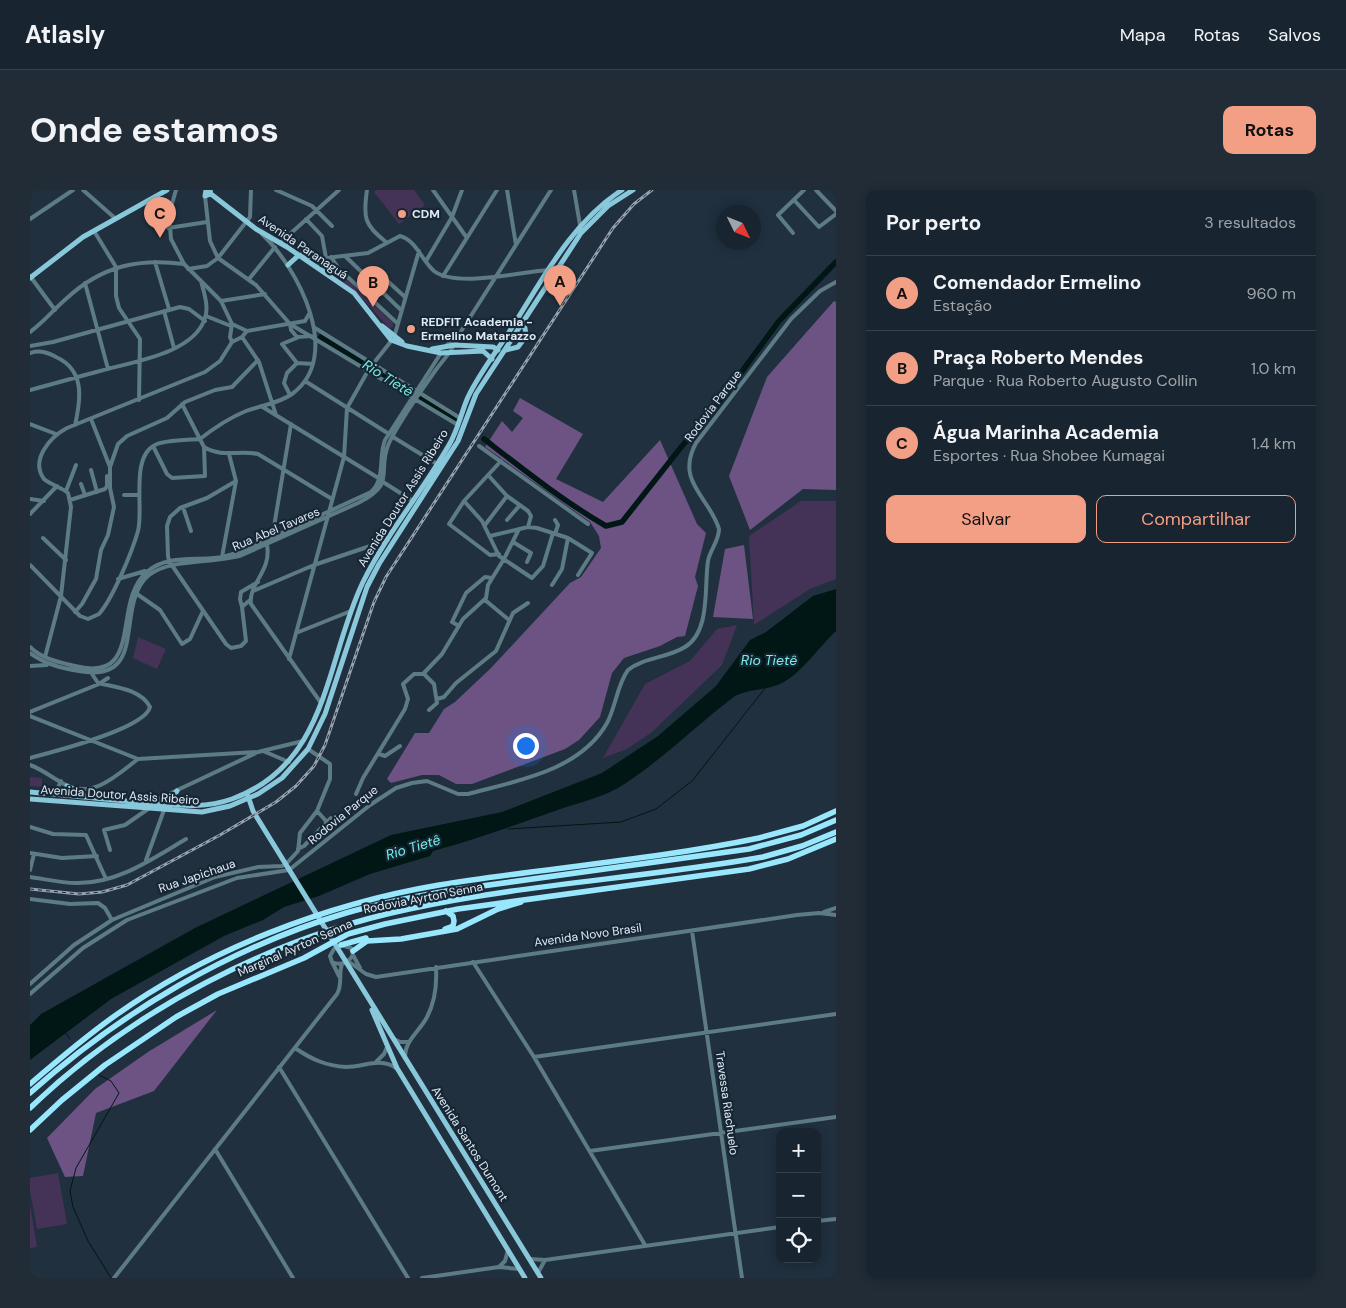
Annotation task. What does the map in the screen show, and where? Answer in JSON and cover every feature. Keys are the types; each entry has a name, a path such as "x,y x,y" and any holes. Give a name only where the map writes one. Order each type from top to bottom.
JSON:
{"highway":[{"name":"Rodovia Ayrton Senna","path":"30,1084 117,1014 155,990 219,955 304,921 367,902 438,886 748,841 803,826 836,811"},
{"name":"Rodovia Ayrton Senna","path":"30,1093 96,1039 140,1008 191,978 254,948 348,913 453,890 749,849 801,835 836,820"},
{"name":"Rodovia Ayrton Senna","path":"30,1108 80,1066 147,1018 232,969 263,955 332,930 409,909 482,896 762,857 802,846 836,832"},
{"path":"578,884 659,877 674,879 763,866 808,852 836,839"},
{"name":"Marginal Ayrton Senna","path":"30,1130 62,1100 112,1060 176,1017 218,994 304,958 348,934 384,924 446,911 611,886 674,879"},
{"path":"353,953 367,941 401,939 457,929 498,909 533,899"},
{"path":"341,945 360,939 393,938 448,929 452,926 454,919 446,911"},
{"path":"49,1067 57,1065 90,1040 96,1039"},
{"path":"30,1113 46,1094"}],"main road":[{"path":"30,277 94,231 167,190"},
{"name":"Avenida Doutor Assis Ribeiro","path":"30,792 90,798 149,806 164,810 211,805 248,796 273,778 289,762 305,741 318,712 351,611 363,581 449,446 468,397 580,225 604,201 622,190"},
{"path":"498,362 588,225 608,206 633,190"},
{"name":"Avenida Paranaguá","path":"207,192 256,229 309,261 360,299 392,336"},
{"path":"288,266 299,255 316,257"},
{"path":"324,272 326,258"},
{"path":"506,350 516,348 524,338 526,330 516,322"},
{"path":"392,336 404,344 441,353 483,351 492,359"},
{"path":"430,350 455,345 493,347 498,350 498,362"},
{"name":"Avenida Doutor Assis Ribeiro","path":"30,799 149,806 194,812 230,806 282,778 309,750 325,714 359,608 373,575 452,452 464,427 476,394 498,362"},
{"path":"458,425 464,427"},
{"path":"321,703 325,714"},
{"path":"67,786 90,798"},
{"path":"170,808 170,799 177,791"},
{"path":"248,796 262,826 366,996 379,1021"},
{"path":"230,806 244,805 253,810"},
{"name":"Avenida Santos Dumont","path":"379,1021 406,1060 540,1276"},
{"name":"Avenida Santos Dumont","path":"379,1021 387,1048 397,1068 525,1278"}],"street":[{"path":"30,219 73,190"},
{"path":"83,190 116,219"},
{"path":"176,190 169,214 168,228 174,248 188,269 213,290 221,301 231,325 230,338 232,342"},
{"path":"188,269 207,266 218,258 247,221 251,208 251,190"},
{"path":"276,190 317,209 332,226"},
{"path":"280,243 339,190"},
{"path":"367,190 365,211 367,224 386,242"},
{"path":"433,190 467,238"},
{"path":"426,262 452,216 462,190"},
{"path":"443,276 497,190"},
{"path":"507,190 516,245"},
{"path":"435,367 452,352 460,333 551,190"},
{"path":"574,190 580,225"},
{"path":"793,233 778,215 804,190"},
{"path":"794,200 819,228 836,212 816,190"},
{"path":"207,192 207,222 210,243 218,258 249,279 290,324 460,418"},
{"path":"242,217 251,208"},
{"path":"306,219 324,239 326,258 340,269 396,324"},
{"path":"168,228 207,222"},
{"path":"30,565 75,612 88,618 99,614 118,579 138,529 142,462 153,446 200,439 234,416 272,404 290,395 305,382 313,364 313,336 315,328 299,285 288,266 275,247 256,229"},
{"path":"289,248 289,242 294,230"},
{"path":"94,231 116,267 117,302 126,321 140,339 142,360 139,400"},
{"path":"309,261 316,257 326,258 368,253 396,236 403,236 426,262 443,276 458,278 550,270"},
{"path":"249,279 275,247"},
{"path":"289,659 344,457 347,408 369,369 386,348 392,336 418,251"},
{"path":"345,256 401,310"},
{"path":"316,266 326,258"},
{"path":"30,332 85,283 116,267 155,262 184,264"},
{"path":"155,262 174,348"},
{"path":"382,276 405,297"},
{"path":"30,277 54,310"},
{"path":"30,390 142,360 174,348 194,335 205,318 205,298 201,280"},
{"name":"Rodovia Parque","path":"30,994 83,948 127,920 237,878 290,870 379,797 396,788 427,781 458,794 468,794 546,772 560,765 590,744 607,722 628,670 640,663 685,647 692,640 699,627 705,608 708,560 719,529 689,474 690,455 696,442 791,319 820,291 836,282"},
{"path":"85,283 99,329 108,369"},
{"path":"205,298 213,290"},
{"path":"221,301 264,294"},
{"path":"30,346 37,346 184,307 205,318 247,331 305,321 309,312"},
{"path":"290,324 290,330 299,337"},
{"path":"315,328 373,364 458,425"},
{"path":"45,657 61,596 66,560 70,500 66,491 46,481 36,468 36,462 41,451 56,434 189,380 210,369 223,357 232,342 242,337 247,331"},
{"path":"382,481 382,451 435,367 441,353 460,333"},
{"path":"297,363 282,344 299,337 313,336"},
{"path":"242,337 258,360 276,415"},
{"path":"37,346 38,351"},
{"path":"30,353 38,351 63,360 78,377 79,402 75,425"},
{"path":"75,612 95,581 101,550 108,535 114,507 110,488 110,467 116,448 124,438 167,418 182,404 215,390 232,386 258,360"},
{"path":"290,395 285,386 284,378 288,370 297,363 313,364"},
{"path":"305,382 437,464"},
{"path":"153,446 170,477 204,476 206,464 204,447 182,404"},
{"path":"261,406 413,501"},
{"path":"91,419 110,467"},
{"path":"30,424 56,434"},
{"path":"272,539 291,424"},
{"path":"478,446 588,524"},
{"path":"204,447 219,453 245,452 258,454 332,498"},
{"path":"222,557 236,481 230,454"},
{"path":"499,554 490,555 449,524 464,501 501,461"},
{"path":"66,491 76,465"},
{"path":"91,470 97,492"},
{"path":"488,475 506,496 528,511 531,516 528,527"},
{"path":"70,500 107,487 107,476"},
{"path":"236,481 206,498 183,507 167,523 169,561 226,644 234,648 243,644 246,638 240,599 241,592 258,582"},
{"name":"Rua Abel Tavares","path":"118,579 147,571 169,561 222,557 272,539 367,494 382,481"},
{"name":"Rua Abel Tavares","path":"105,671 117,664 124,655 136,594 140,586 151,574 173,566 229,560 267,545 368,498 382,481"},
{"path":"81,484 85,495"},
{"path":"30,514 57,486"},
{"path":"124,495 139,495"},
{"path":"485,525 506,496"},
{"path":"30,499 44,501"},
{"path":"464,501 485,525 499,554 504,560 532,578 543,566 558,525 555,520"},
{"path":"507,520 520,505"},
{"path":"183,507 191,531"},
{"path":"490,536 528,527 568,538 592,553 578,575"},
{"path":"423,674 442,654 463,619 485,600 487,588 514,542 519,528"},
{"path":"43,538 66,560"},
{"path":"552,584 562,569 568,538"},
{"path":"253,591 314,565 388,540"},
{"path":"514,542 531,554 528,562"},
{"path":"242,607 250,600 267,564 267,545"},
{"path":"30,653 49,664 92,675 105,671 118,656 132,593 147,571"},
{"path":"459,626 452,622 466,594 485,576 492,578"},
{"path":"136,594 160,610 182,644 190,639 203,611"},
{"path":"250,600 252,607 321,703"},
{"path":"485,600 509,620"},
{"path":"437,699 444,697 456,683 496,651 513,613 528,603"},
{"path":"296,632 351,611"},
{"path":"30,647 45,657 86,669 105,671"},
{"path":"30,666 49,664"},
{"path":"105,671 113,686"},
{"path":"356,794 363,778 408,704 403,683 414,674 423,674 434,684 437,699 435,706 429,710"},
{"path":"92,675 100,684 113,686 147,701 150,707 147,714 93,741 30,759 32,766 67,786 80,789 95,788 138,759"},
{"path":"86,689 91,684 92,675"},
{"path":"30,712 100,684 108,678"},
{"path":"314,694 318,712"},
{"path":"30,716 138,759 260,752 305,741"},
{"path":"379,754 386,756 400,746"},
{"name":"Rua Japichaua","path":"30,984 74,945 112,920 216,877 258,867 284,865 298,849 300,833 316,811 330,779 331,767 325,760 309,750"},
{"path":"110,850 105,829 126,825 149,806 177,791 260,752 289,762"},
{"path":"229,753 232,758 231,766"},
{"path":"55,794 61,781"},
{"path":"146,861 164,810"},
{"path":"298,849 304,846 329,820 316,811"},
{"path":"30,827 53,834 86,835 106,879"},
{"path":"30,877 76,883 106,879 127,873 186,839"},
{"path":"30,870 32,853 62,858 97,856"},
{"path":"30,899 70,904 98,903 105,908 112,920"},
{"name":"Avenida Novo Brasil","path":"348,961 366,974 376,976 819,913 836,908"},
{"name":"Avenida Novo Brasil","path":"819,913 836,915"},
{"name":"Travessa Riachuelo","path":"692,931 742,1278"},
{"path":"340,977 332,962 332,953 341,945 350,946 362,970"},
{"path":"332,962 342,964 348,961 353,953"},
{"path":"473,962 534,1057 645,1245"},
{"path":"117,1276 338,994 341,987 342,964"},
{"path":"406,1060 405,1051 409,1042 422,1026 430,1011 435,993 436,968"},
{"path":"534,1057 836,1014"},
{"path":"391,1037 400,1042 409,1042"},
{"path":"295,1048 313,1060 328,1064 347,1067 387,1062 397,1068"},
{"path":"376,1062 387,1048"},
{"path":"279,1067 408,1278"},
{"path":"590,1151 721,1135 836,1117"},
{"path":"215,1149 292,1278"},
{"path":"821,1221 836,1219"},
{"path":"530,1259 545,1260 776,1228"},
{"path":"499,1267 505,1261 508,1250"},
{"path":"540,1276 545,1260"},
{"path":"422,1278 499,1267 519,1269"}],"shaded area":[{"name":"CDM","path":"376,190 414,190 425,205 399,224 374,192"},
{"path":"334,268 393,323 393,327 389,328 362,298 330,272"},
{"path":"834,301 836,302 836,490 803,489 750,530 729,476 767,377"},
{"path":"520,398 583,434 556,479 603,502 660,440 697,524 706,533 695,577 698,586 685,636 677,637 660,646 624,658 612,673 600,717 579,740 565,749 472,784 456,784 439,775 422,775 391,783 387,779 415,733 429,733 444,709 455,702 491,668 570,583 581,577 601,548 599,536 590,522 485,447 502,421 512,432 523,418 513,411"},
{"path":"801,501 836,501 836,579 810,589 754,625 749,536"},
{"path":"744,545 753,619 713,617 725,549"},
{"path":"737,625 722,665 652,732 627,749 603,758 645,684 690,661 717,629"},
{"path":"138,637 166,649 157,669 133,658"},
{"path":"30,777 42,778 42,787 30,786"},
{"path":"217,1010 154,1091 96,1113 83,1176 65,1177 47,1138 95,1089 148,1052"},
{"path":"58,1173 67,1224 37,1229 30,1191 30,1178"},
{"path":"30,1204 37,1247 30,1248"}],"water":[{"name":"Rio Tietê","path":"836,589 836,631 795,674 775,686 735,696 654,762 618,788 591,799 433,851 430,856 370,874 319,896 284,907 263,920 224,936 111,999 30,1060 30,1025 41,1014 195,928 391,835 502,812 602,773 658,736 716,686 750,640 766,632 813,596"}],"waterway":[{"name":"Rio Tietê","path":"484,439 559,496 606,526 622,522 682,446 710,415 779,321 836,262"},
{"name":"Rio Tietê","path":"321,337 454,419"},
{"path":"508,829 621,822 656,809 692,781 766,687"},
{"path":"64,1031 70,1039"},
{"path":"99,1075 111,1081 119,1093 76,1168 70,1191 73,1207 88,1241 111,1278"}],"railway":[{"path":"30,889 79,894 102,892 127,885 220,835 276,802 296,786 314,766 325,745 374,602 386,577 613,228 634,204 652,190"}],"place":[{"name":"CDM","path":"402,214"},
{"name":"Água Marinha Academia","path":"160,238"},
{"name":"Comendador Ermelino","path":"560,306"},
{"name":"Praça Roberto Mendes","path":"373,307"},
{"name":"REDFIT Academia - Ermelino Matarazzo","path":"411,329"}]}
